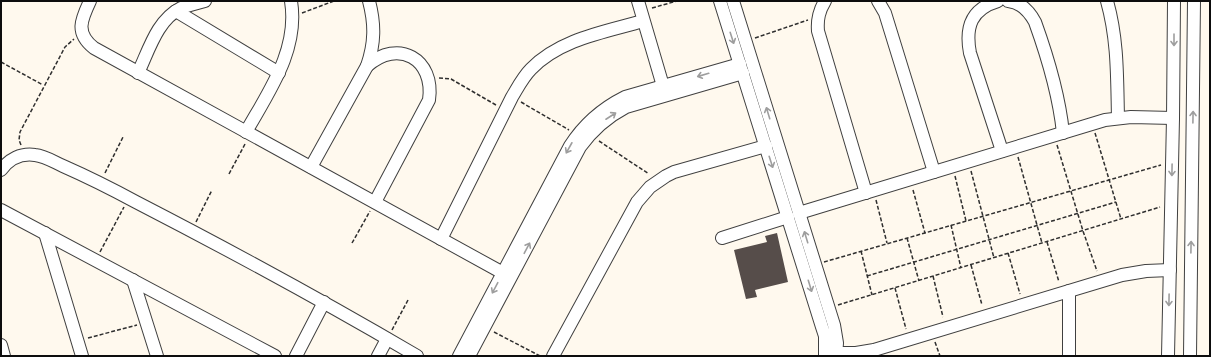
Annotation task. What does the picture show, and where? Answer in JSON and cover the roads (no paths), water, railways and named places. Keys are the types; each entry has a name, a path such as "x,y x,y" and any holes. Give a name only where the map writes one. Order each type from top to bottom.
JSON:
{"street":[{"path":"90,1 81,22 81,30 88,43 94,48 503,273"},
{"path":"138,73 160,27 165,21 176,11 189,5 205,1"},
{"path":"248,133 286,59 290,44 293,16 291,1"},
{"path":"311,167 367,66 371,55 374,33 369,1"},
{"path":"720,1 766,146 815,264 836,334 833,355"},
{"path":"733,1 794,215 824,332 826,346 833,355"},
{"path":"825,1 819,13 817,22 818,31 870,192"},
{"path":"878,1 885,13 934,172"},
{"path":"998,1 988,4 979,11 972,20 968,30 968,42 970,53 1002,151"},
{"path":"1008,1 1022,6 1030,13 1035,22 1056,86 1060,108 1059,134"},
{"path":"1107,1 1111,15 1117,54 1118,118"},
{"path":"1168,356 1174,118 1174,1"},
{"path":"1190,356 1194,1"},
{"path":"176,11 279,73"},
{"path":"441,239 512,97 521,82 531,69 558,48 641,11 663,86"},
{"path":"367,66 375,58 385,54 396,53 407,55 416,60 424,68 429,78 430,89 429,100 375,202"},
{"path":"469,356 580,147 587,123 611,104 625,98 663,86 742,69"},
{"path":"459,356 503,273 583,135 612,114 626,107 742,69"},
{"path":"722,238 1093,124 1118,118 1138,116 1174,118"},
{"path":"554,356 637,202 643,194 658,180 674,172 766,146"},
{"path":"1,170 6,163 15,157 36,155 46,158 100,183 192,231 324,302 417,356"},
{"path":"1,210 275,356"},
{"path":"45,234 82,356"},
{"path":"833,355 865,352 909,340 1100,281 1134,272 1170,270"},
{"path":"133,280 157,356"},
{"path":"1065,292 1069,356"},
{"path":"296,356 324,302"},
{"path":"1168,337 1190,338"},
{"path":"378,356 387,338"},
{"path":"1,345 4,356"}]}
